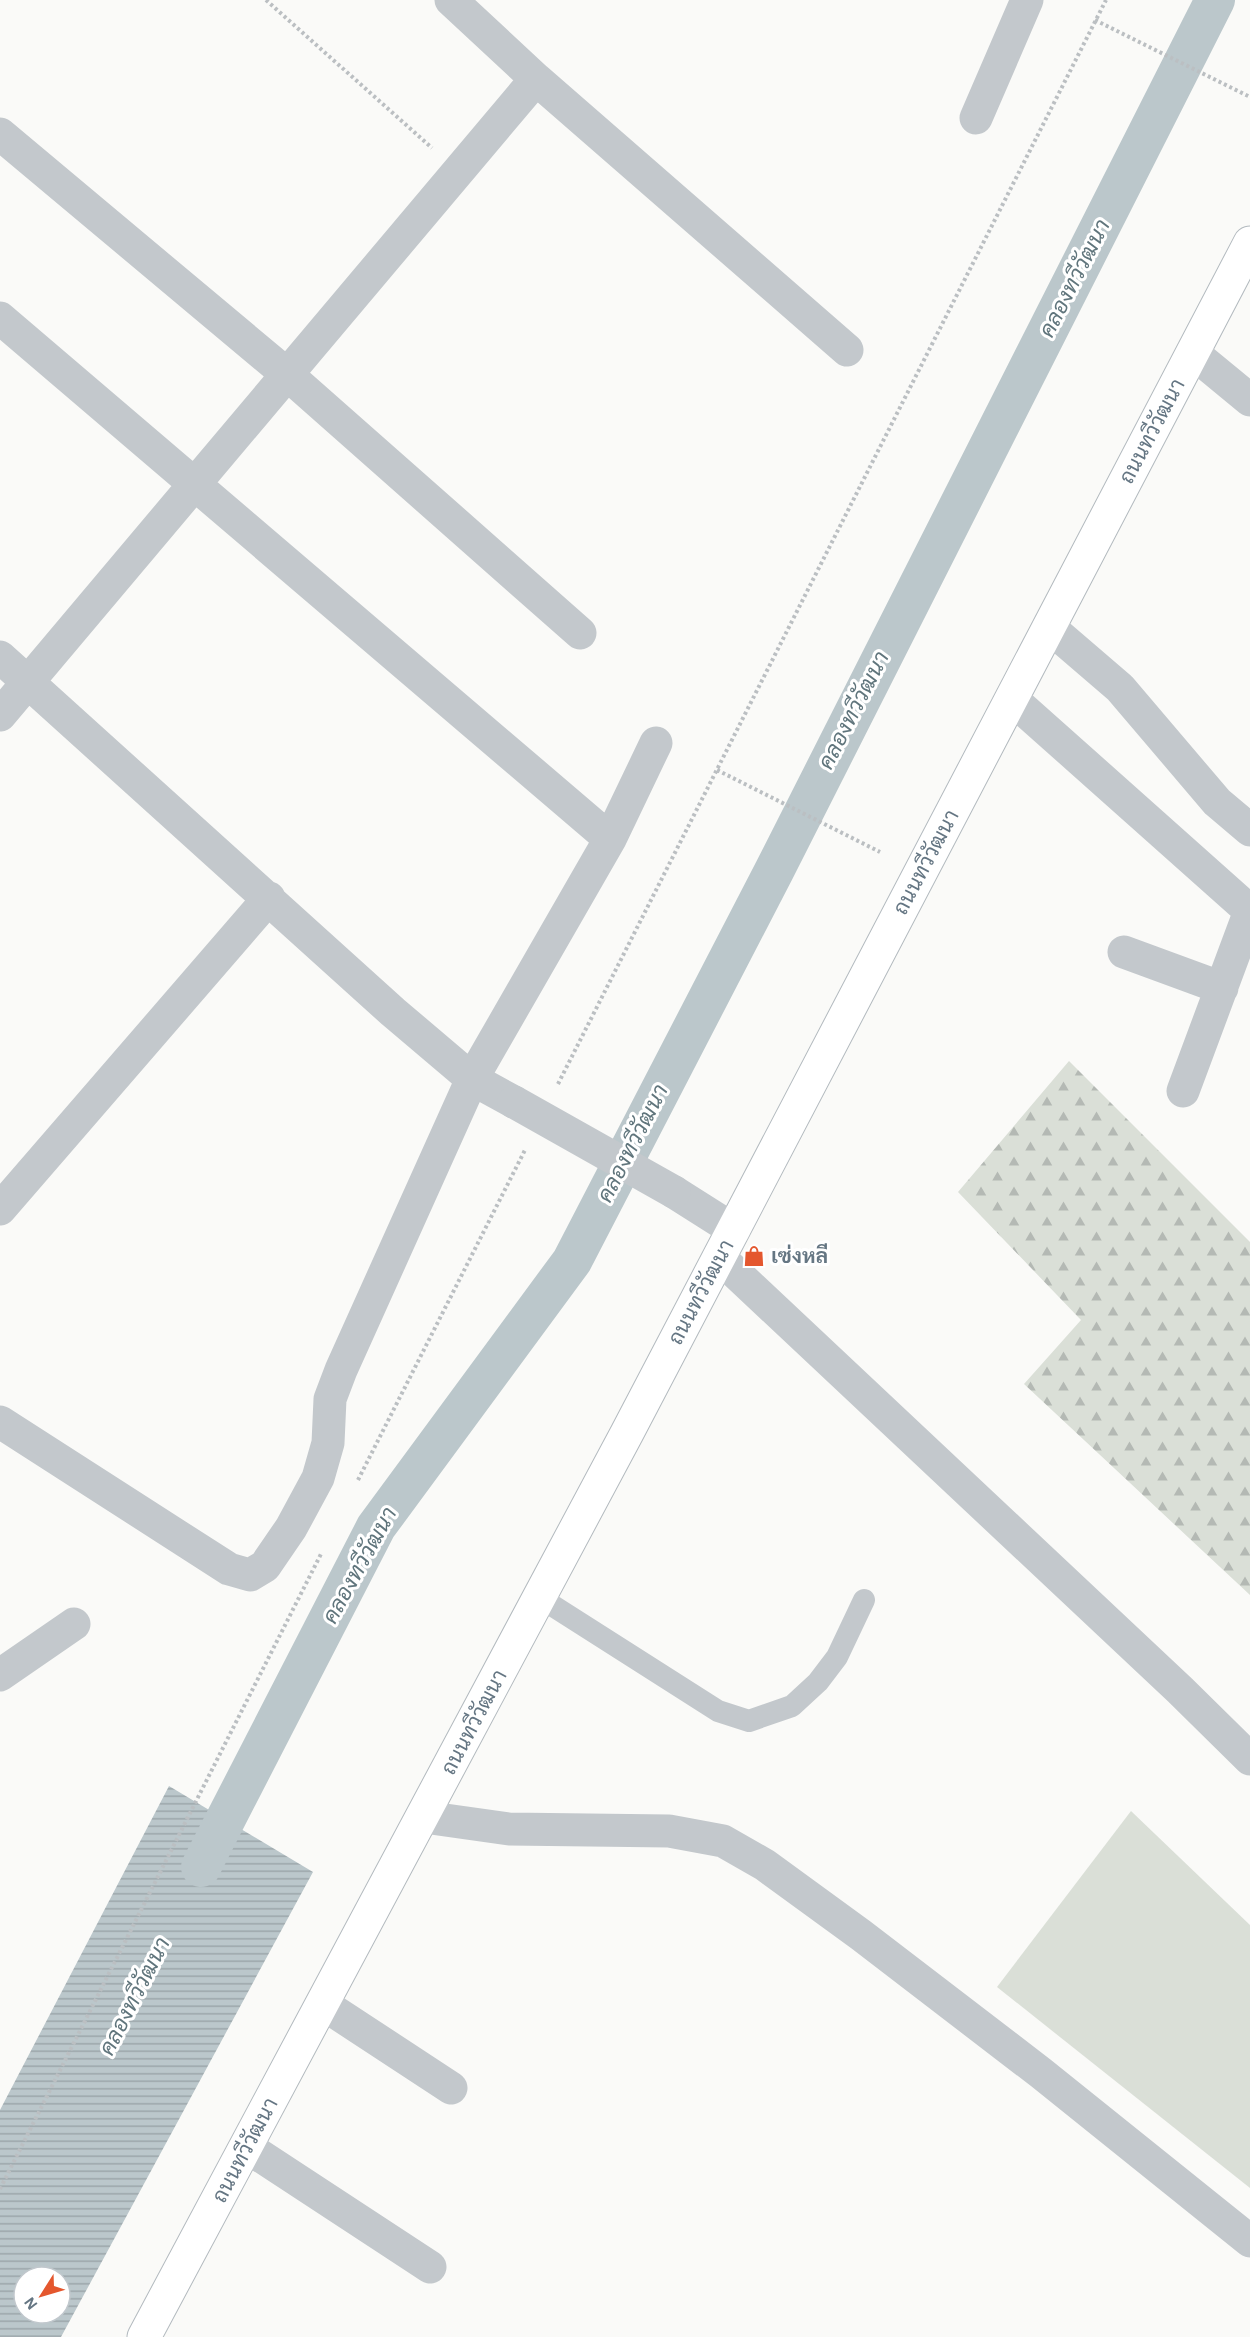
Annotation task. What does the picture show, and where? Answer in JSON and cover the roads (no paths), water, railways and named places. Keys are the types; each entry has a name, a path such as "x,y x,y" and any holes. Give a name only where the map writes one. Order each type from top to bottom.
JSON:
{"main road":[{"name":"ถนนทวีวัฒนา","path":"144,2337 424,1817 1250,243"}],"street":[{"path":"451,0 536,80 847,350"},
{"path":"976,118 1027,0"},
{"path":"0,716 193,485 289,376 457,171 536,80"},
{"path":"0,134 289,376 580,633"},
{"path":"0,318 610,839"},
{"path":"1193,353 1250,400"},
{"path":"1049,627 1120,688 1217,802 1250,830"},
{"path":"0,657 393,1012 472,1079 674,1192 1250,1759"},
{"path":"1012,699 1250,911 1183,1091"},
{"path":"0,1422 229,1569 250,1575 265,1566 291,1528 318,1478 328,1443 330,1399 341,1370 472,1079 610,839 656,743"},
{"path":"0,1209 268,898"},
{"path":"1124,952 1222,988"},
{"path":"0,1675 74,1624"},
{"path":"424,1817 509,1829 669,1831 723,1841 765,1864 861,1935 1041,2073 1250,2241"},
{"path":"323,2004 452,2088"},
{"path":"247,2147 430,2267"}],"lane":[{"path":"539,1597 718,1712 749,1721 792,1706 818,1682 837,1657 864,1600"}],"water":[{"path":"169,1786 313,1872 72,2317 72,2265 12,2265 12,2325 68,2325 61,2337 0,2337 0,2110"}],"waterway":[{"name":"คลองทวีวัฒนา","path":"201,1867 376,1527 572,1261 774,871 1215,0"}],"place":[{"name":"เซ่งหลี","path":"754,1256"}]}
